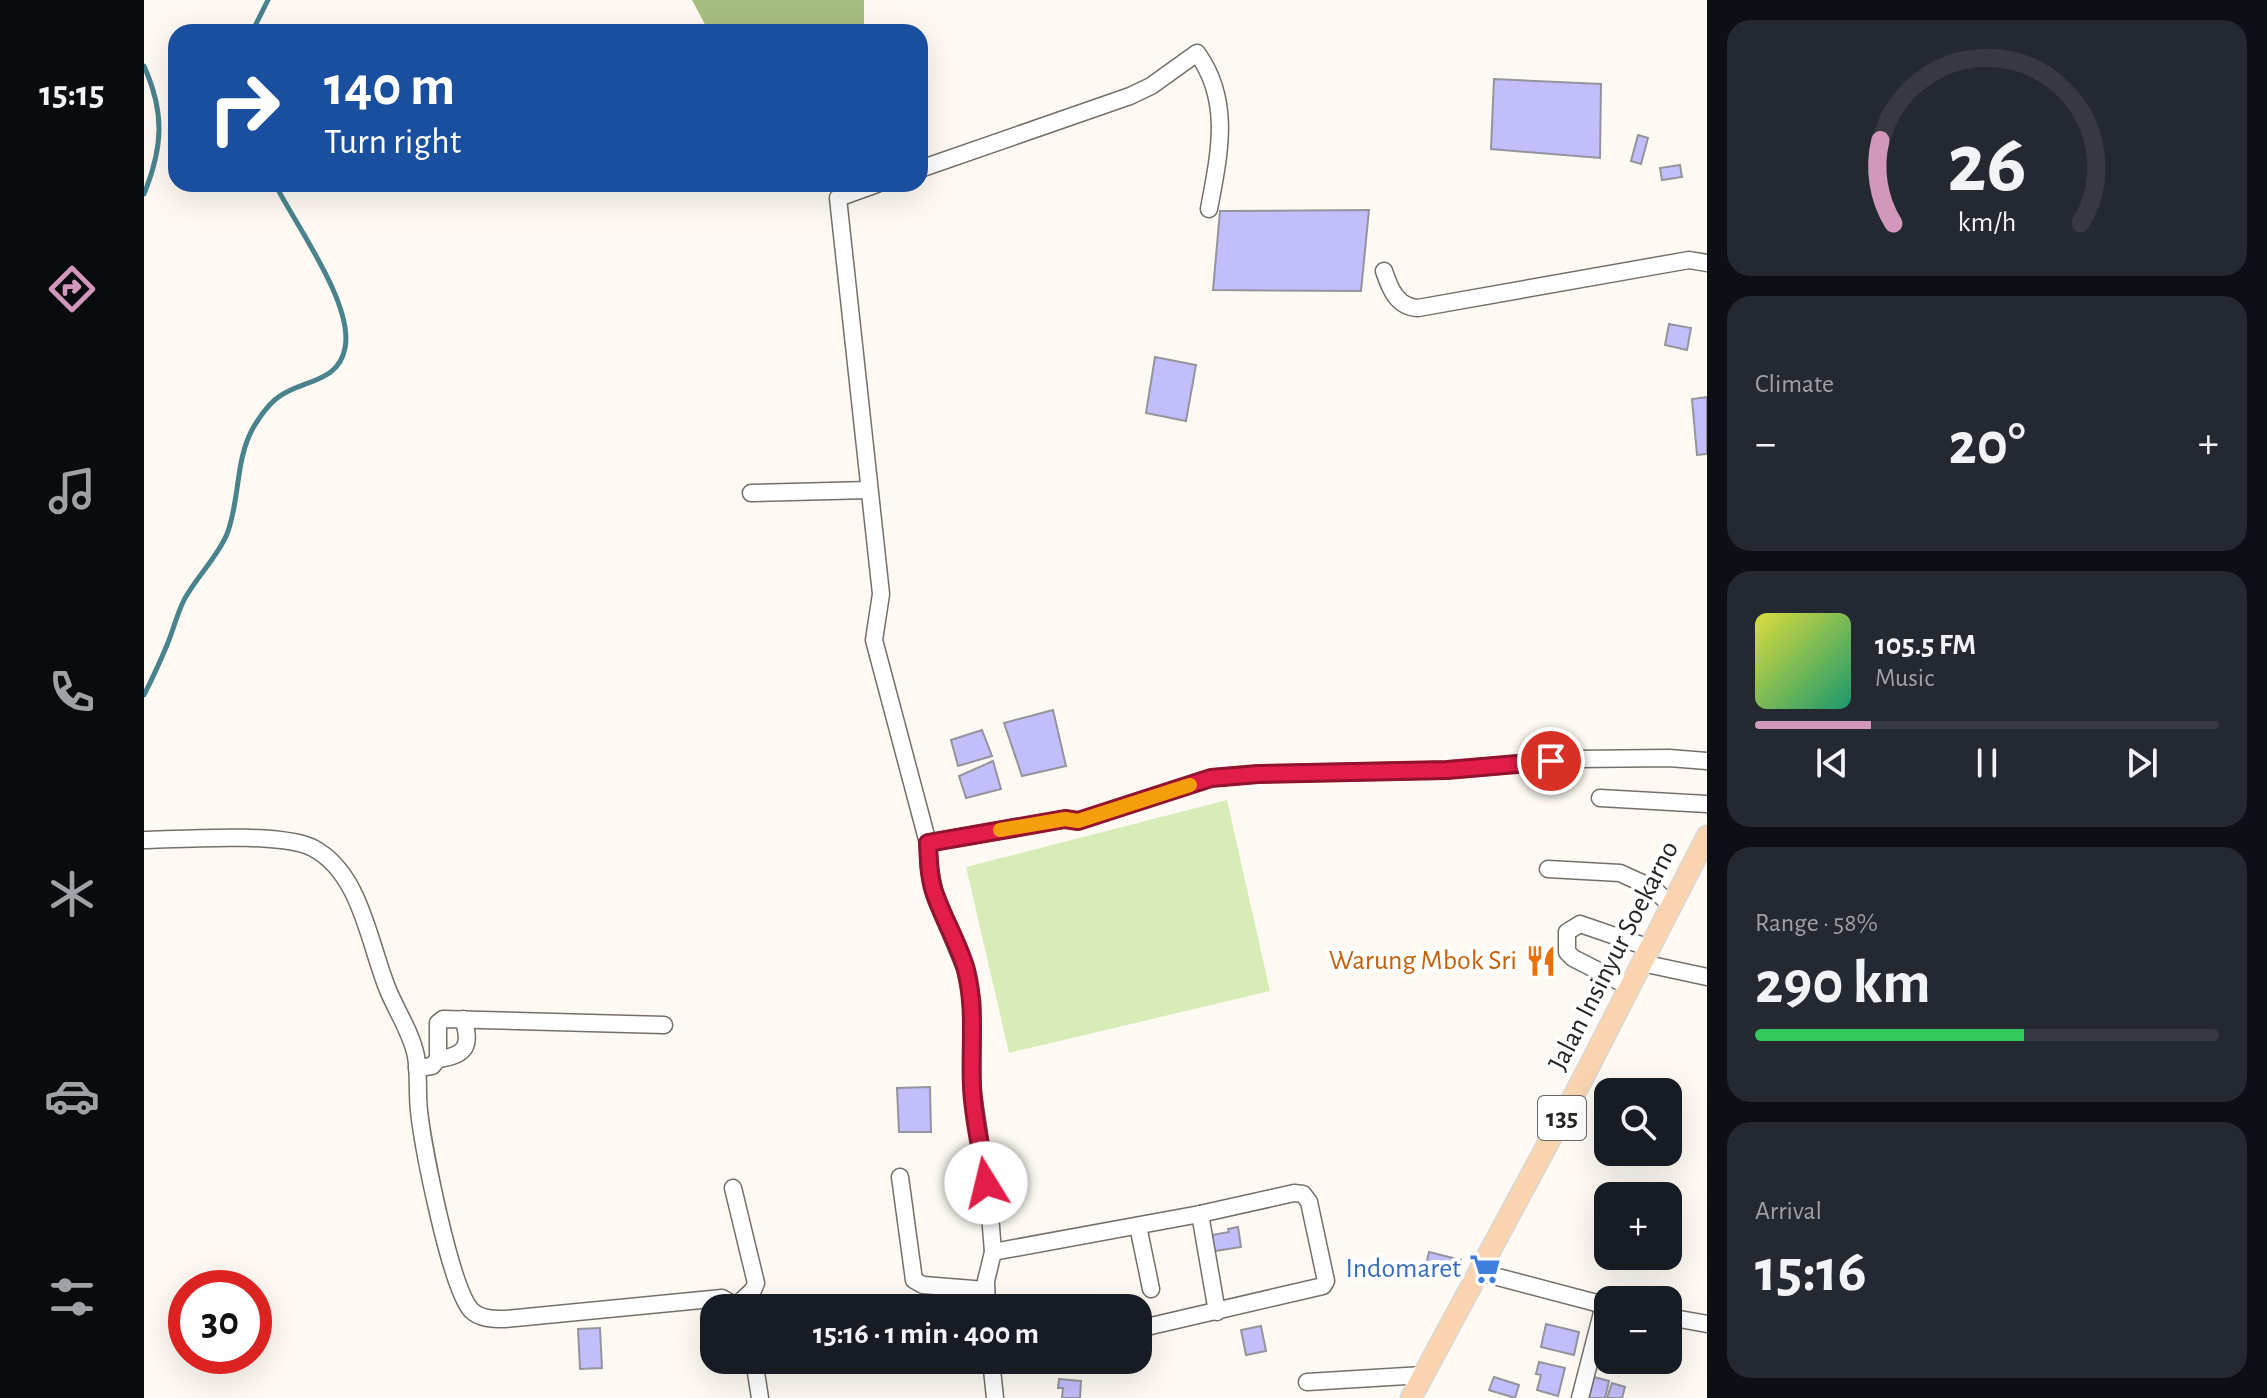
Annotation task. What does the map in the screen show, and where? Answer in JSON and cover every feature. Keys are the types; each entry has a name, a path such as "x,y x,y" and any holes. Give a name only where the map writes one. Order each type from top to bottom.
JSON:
{"main road":[{"name":"Jalan Insinyur Soekarno","path":"1411,1398 1707,836"}],"street":[{"path":"928,166 1130,96 1151,86 1197,53 1212,78 1220,111 1220,149 1209,209"},
{"path":"855,192 838,198 881,594 874,640 928,843 935,896 966,970 972,1002 972,1088 993,1252 986,1294"},
{"path":"1384,271 1391,291 1401,303 1418,308 1689,260 1707,263"},
{"path":"751,493 869,490"},
{"path":"928,843 1065,819 1078,821 1211,778 1258,774 1447,770 1576,759 1669,758 1707,761"},
{"path":"1600,798 1707,804"},
{"path":"144,840 277,839 317,850 344,878 355,896 389,994 410,1038 433,1185 453,1268 471,1310 489,1319 505,1319 700,1299"},
{"path":"1548,869 1620,873 1653,888 1671,906"},
{"path":"1630,987 1573,958 1567,952 1567,932 1580,924 1646,956 1707,977"},
{"path":"438,1059 438,1023 443,1019 664,1025"},
{"path":"417,1068 432,1066 438,1059 459,1054 466,1046 468,1035 463,1019"},
{"path":"900,1177 914,1280 923,1285 986,1290"},
{"path":"733,1188 756,1283 749,1294"},
{"path":"993,1252 1200,1214 1294,1193 1303,1194 1309,1202 1326,1281 1323,1286 1152,1326"},
{"path":"1200,1214 1217,1312"},
{"path":"1138,1226 1151,1289"},
{"path":"1479,1272 1594,1303"},
{"path":"1682,1320 1707,1324"},
{"path":"1580,1398 1594,1348"},
{"path":"756,1374 760,1398"},
{"path":"992,1374 995,1398"},
{"path":"1307,1382 1423,1375"}],"green space":[{"path":"692,0 864,0 864,24 705,24"},
{"path":"1227,800 1270,991 1009,1053 966,867"}],"building":[{"path":"1494,79 1601,84 1600,158 1491,149"},
{"path":"1638,135 1648,138 1641,164 1631,161"},
{"path":"1680,165 1682,177 1662,180 1660,168"},
{"path":"1369,210 1361,291 1213,290 1220,211"},
{"path":"1669,324 1691,328 1687,350 1665,345"},
{"path":"1155,357 1196,365 1186,421 1146,413"},
{"path":"1707,397 1707,454 1697,455 1692,399"},
{"path":"1053,710 1066,766 1022,776 1004,723"},
{"path":"982,730 992,756 958,766 951,740"},
{"path":"993,761 1001,789 966,798 959,776"},
{"path":"930,1087 931,1132 899,1132 897,1088"},
{"path":"1238,1227 1241,1247 1215,1251 1212,1235"},
{"path":"1429,1252 1461,1260 1457,1276 1425,1269"},
{"path":"1546,1324 1579,1332 1574,1355 1541,1347"},
{"path":"1261,1326 1266,1351 1246,1355 1241,1330"},
{"path":"600,1328 602,1368 580,1369 578,1329"},
{"path":"1539,1362 1565,1368 1558,1396 1537,1390 1541,1375 1536,1374"},
{"path":"1494,1377 1519,1385 1515,1398 1489,1390"},
{"path":"1594,1377 1609,1381 1605,1398 1589,1398"},
{"path":"1059,1379 1081,1381 1080,1398 1062,1398 1063,1388 1058,1388"},
{"path":"1612,1383 1625,1387 1622,1398 1607,1398"}],"waterway":[{"path":"256,24 268,0"},
{"path":"144,66 156,99 159,130 155,161 144,194"},
{"path":"144,695 184,600 227,534 243,453 253,428 276,399 336,368 345,348 341,309 332,287 280,192"}],"slow traffic":[{"path":"1000,830 1065,819 1078,821 1190,785"}],"place":[{"name":"Warung Mbok Sri","path":"1541,961"},
{"name":"Indomaret","path":"1485,1269"}],"route":[{"path":"986,1183 972,1088 972,1002 966,970 935,896 928,843 1065,819 1078,821 1211,778 1258,774 1447,770 1551,761"}]}
